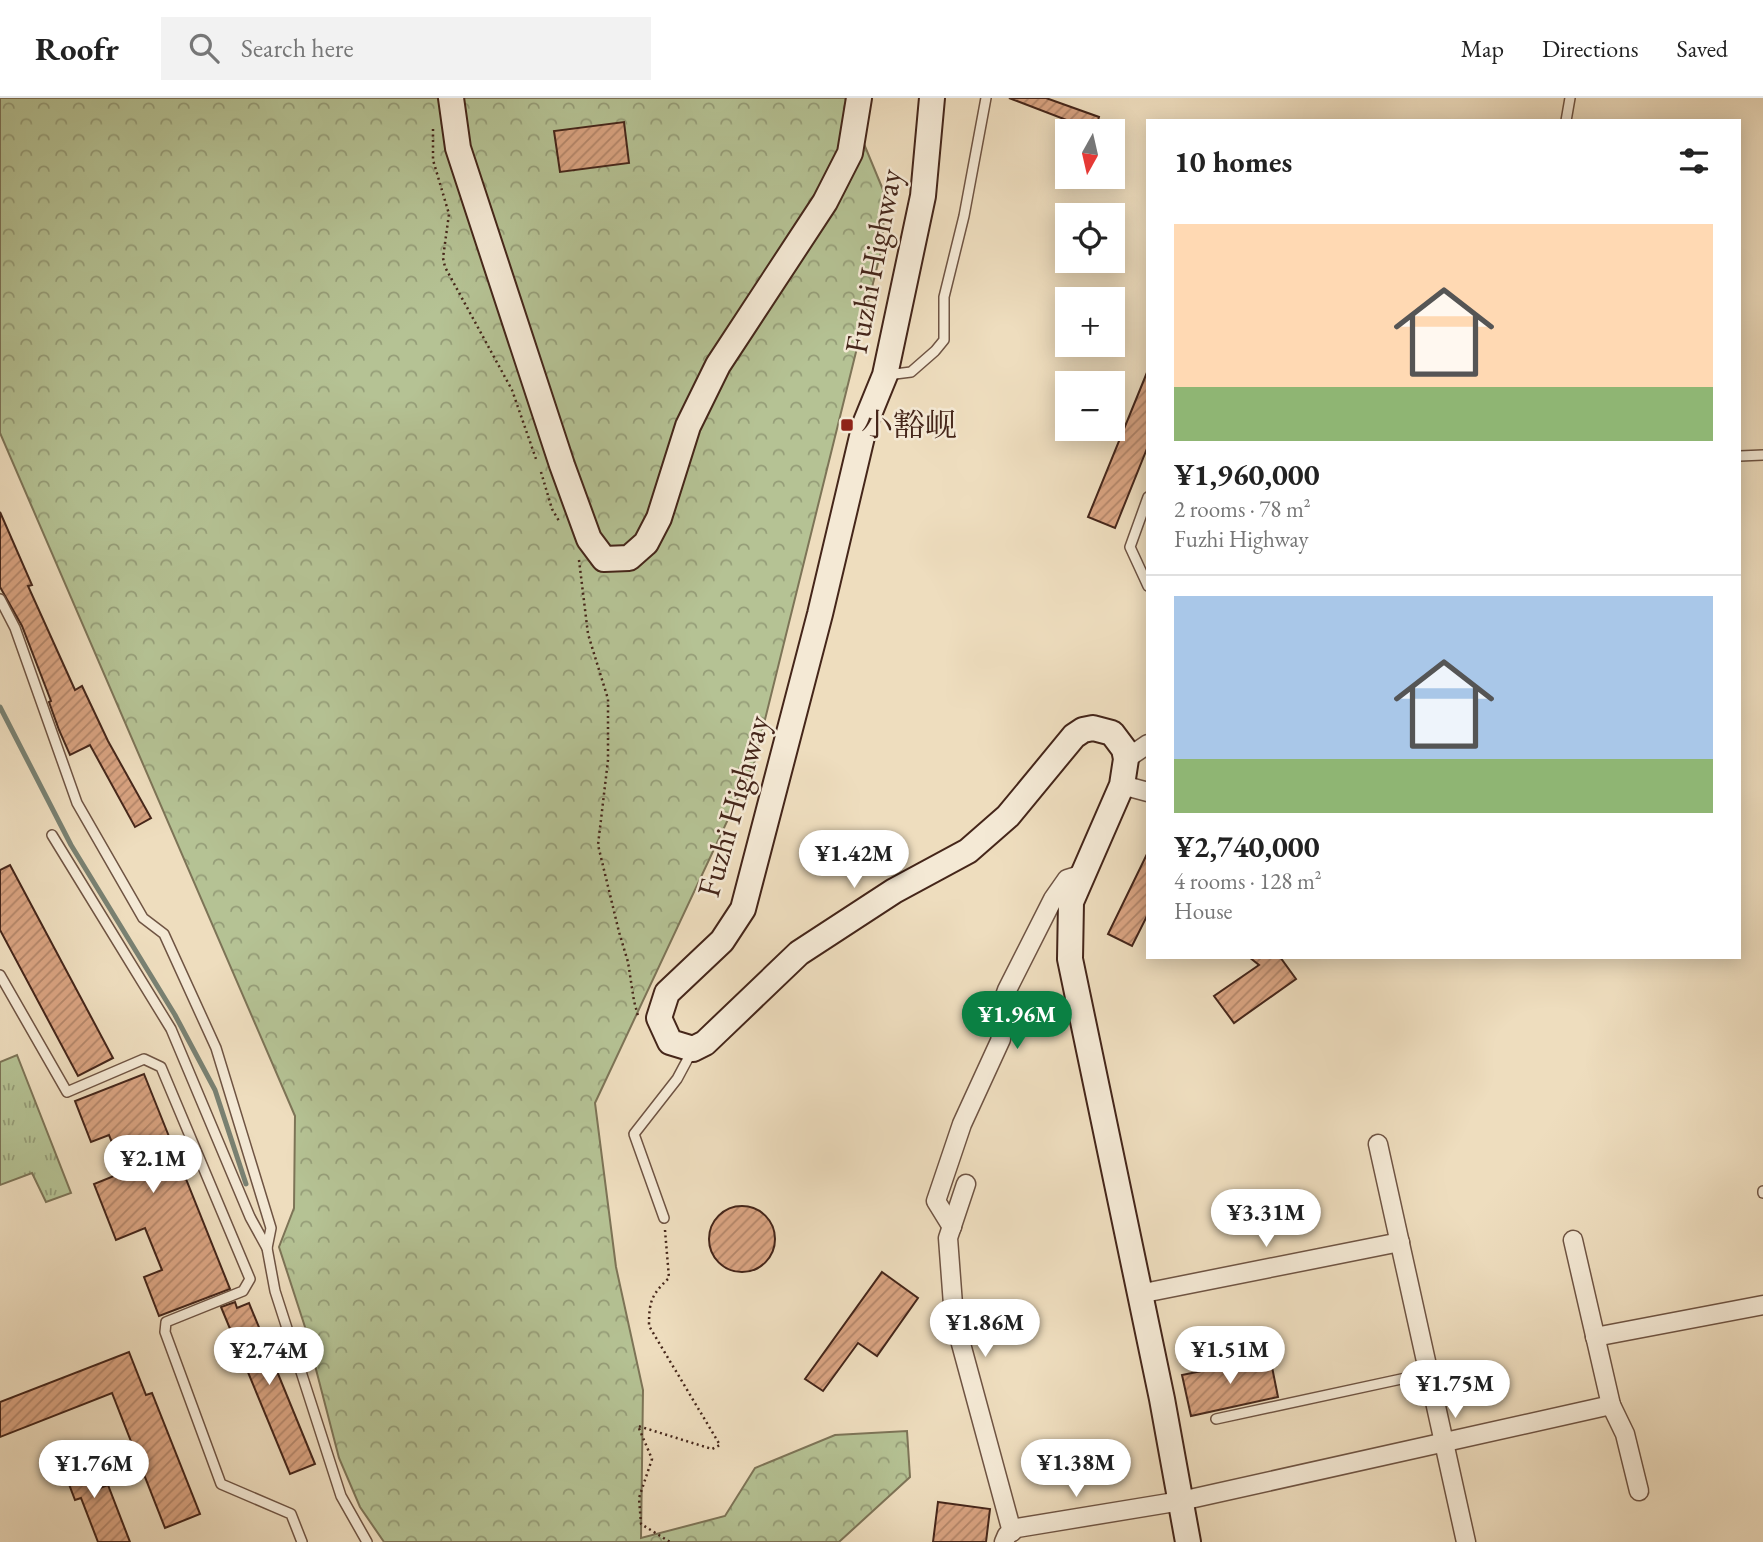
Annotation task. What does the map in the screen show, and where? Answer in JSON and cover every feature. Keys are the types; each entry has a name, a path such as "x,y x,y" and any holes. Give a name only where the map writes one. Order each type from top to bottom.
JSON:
{"main road":[{"name":"Fuzhi Highway","path":"451,98 458,148 562,465 589,538 604,559 629,558 646,543 659,518 688,426 718,365 825,202 850,153 859,98"},
{"name":"Fuzhi Highway","path":"659,1018 667,993 722,941 743,909 820,614 865,424 885,375 923,197 932,98"},
{"path":"659,1018 670,1042 692,1049 705,1043 799,953 894,891 968,851 1008,816 1074,736 1093,728 1112,733 1125,749 1122,785 1071,902 1070,959 1188,1542"}],"street":[{"path":"1126,759 1146,745"},
{"path":"1122,785 1146,791"},
{"path":"952,1227 936,1201 962,1124 1001,1039 997,1018 1053,899 1067,879 1083,874"},
{"path":"1378,1144 1466,1542"},
{"path":"966,1184 948,1238 954,1318 1008,1537"},
{"path":"1573,1240 1611,1405 1625,1434 1639,1491"},
{"path":"1139,1294 1400,1242"},
{"path":"1595,1337 1763,1305"},
{"path":"1008,1537 1017,1528 1181,1501 1611,1405"}],"lane":[{"path":"885,375 911,372 944,340 944,297 964,216 986,98"},
{"path":"1566,119 1570,98"},
{"path":"1741,456 1763,455"},
{"path":"1146,503 1130,547 1146,582"},
{"path":"0,599 15,628 77,803 144,918 164,934 216,1048 271,1228 267,1248"},
{"path":"52,835 172,1028 250,1217 267,1248 275,1291 341,1496 367,1542"},
{"path":"0,975 67,1092 144,1059 161,1067 250,1279 243,1291 166,1322 165,1332 221,1484 291,1514 302,1542"},
{"path":"663,1218 634,1134 677,1079 692,1049"},
{"path":"1216,1419 1429,1373"}],"path":[{"path":"432,122 433,160 449,214 443,258 445,267 512,390 552,509 560,523"},
{"path":"589,538 579,557 588,634 608,699 608,760 598,845 628,962 637,1016 659,1018"},
{"path":"663,1218 669,1279 654,1293 649,1308 649,1326 720,1445 712,1449 638,1426 652,1459 639,1498 641,1524 670,1542"}],"green space":[{"path":"0,98 845,98 886,197 881,251 754,764 595,1103 616,1267 643,1390 641,1538 725,1516 755,1468 835,1435 907,1431 910,1477 839,1542 384,1542 360,1507 339,1458 305,1327 279,1247 294,1208 295,1116 0,433"},
{"path":"17,1055 71,1193 46,1202 32,1173 0,1185 0,1062"}],"building":[{"path":"1009,98 1046,98 1099,117 1064,119"},
{"path":"624,122 629,163 560,172 554,131"},
{"path":"1146,375 1146,451 1115,528 1088,517 1119,441 1125,441 1125,426"},
{"path":"0,512 32,585 28,586 75,690 82,686 108,741 151,818 135,827 90,745 70,755 59,730 49,702 51,701 22,626 0,587"},
{"path":"1146,856 1146,918 1132,946 1108,934"},
{"path":"10,865 113,1058 78,1076 0,930 0,870"},
{"path":"1252,959 1281,959 1296,979 1234,1023 1214,996 1259,965"},
{"path":"144,1074 230,1289 159,1316 144,1277 162,1270 145,1228 116,1240 94,1184 124,1172 109,1135 91,1142 75,1101"},
{"path":"742,1206 755,1209 765,1216 772,1226 775,1239 772,1252 765,1262 755,1269 742,1272 729,1269 719,1262 712,1252 709,1239 712,1226 719,1216 729,1209"},
{"path":"882,1272 918,1298 877,1356 858,1343 823,1391 805,1379"},
{"path":"235,1302 237,1308 249,1303 315,1464 290,1474 221,1307"},
{"path":"129,1352 146,1395 152,1393 200,1514 165,1528 112,1393 0,1437 0,1402"},
{"path":"1270,1357 1278,1397 1191,1416 1182,1375"},
{"path":"81,1449 97,1489 108,1485 130,1542 98,1542 81,1498 75,1500 59,1458"},
{"path":"938,1502 990,1509 986,1542 933,1542"}],"waterway":[{"path":"0,707 71,845 175,1015 215,1090 246,1184"}],"place":[{"name":"小豁岘","path":"847,425"}]}
